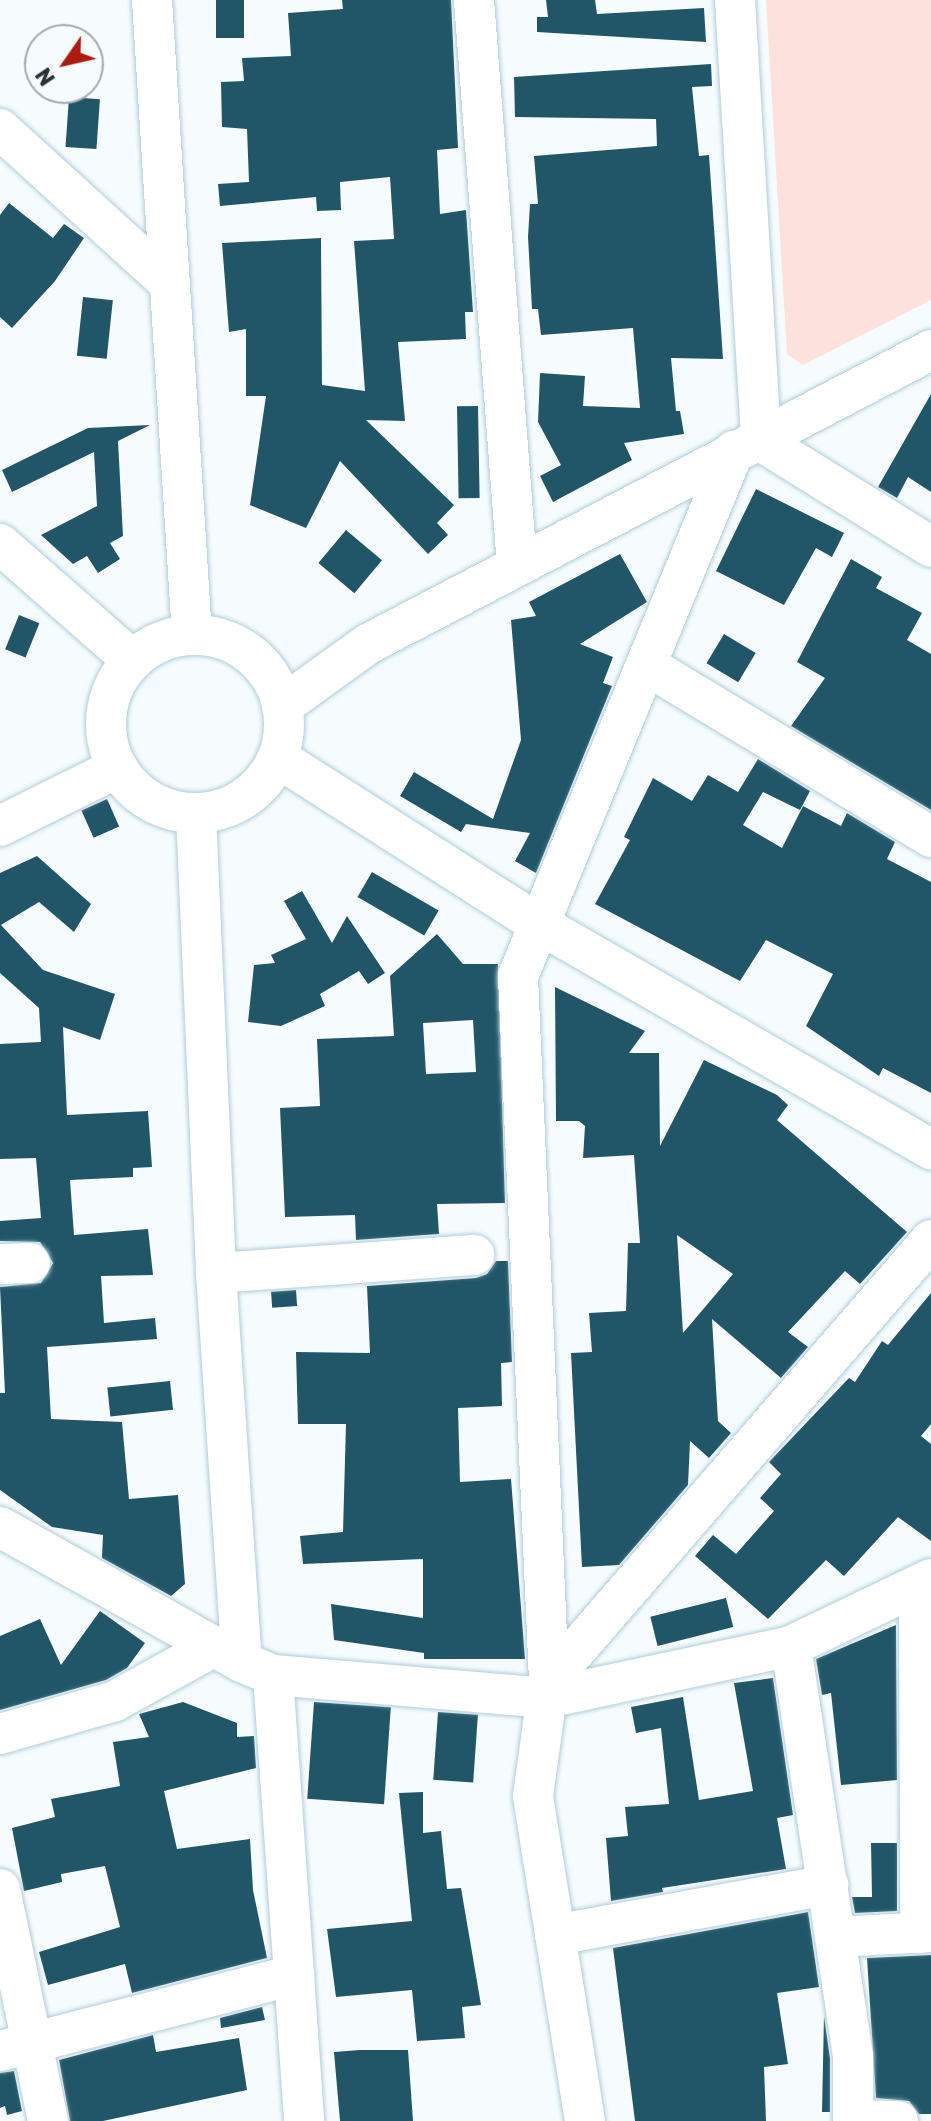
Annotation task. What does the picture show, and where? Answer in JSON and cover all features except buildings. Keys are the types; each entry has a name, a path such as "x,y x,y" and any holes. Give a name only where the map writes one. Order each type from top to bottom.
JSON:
{"street":[{"path":"152,0 166,280 192,635"},
{"path":"474,0 517,565"},
{"path":"585,2121 533,1796 548,1690 518,976 646,665 748,446 735,0"},
{"path":"0,129 166,280"},
{"path":"282,706 368,644 931,350"},
{"path":"748,446 931,547"},
{"path":"0,544 132,660"},
{"path":"192,635 223,639 250,654 270,677 282,706 278,758 246,798 196,813 165,808 138,793 117,768 107,741 107,712 115,684 132,660 170,638 192,635"},
{"path":"646,665 931,837"},
{"path":"278,758 539,924 931,1149"},
{"path":"0,826 117,768"},
{"path":"196,813 216,1273 243,1661 294,1975 304,2121"},
{"path":"548,1690 931,1240"},
{"path":"216,1273 474,1255"},
{"path":"0,1527 243,1661"},
{"path":"0,1734 243,1661 548,1690 791,1646 925,1583 925,1933 835,1937"},
{"path":"791,1646 853,2056 853,2121 898,2121"},
{"path":"555,1935 828,1885"},
{"path":"0,1889 16,2047 48,2121"},
{"path":"16,2047 294,1975"}],"shaded area":[{"path":"766,0 931,0 931,300 803,365 787,354"}]}
